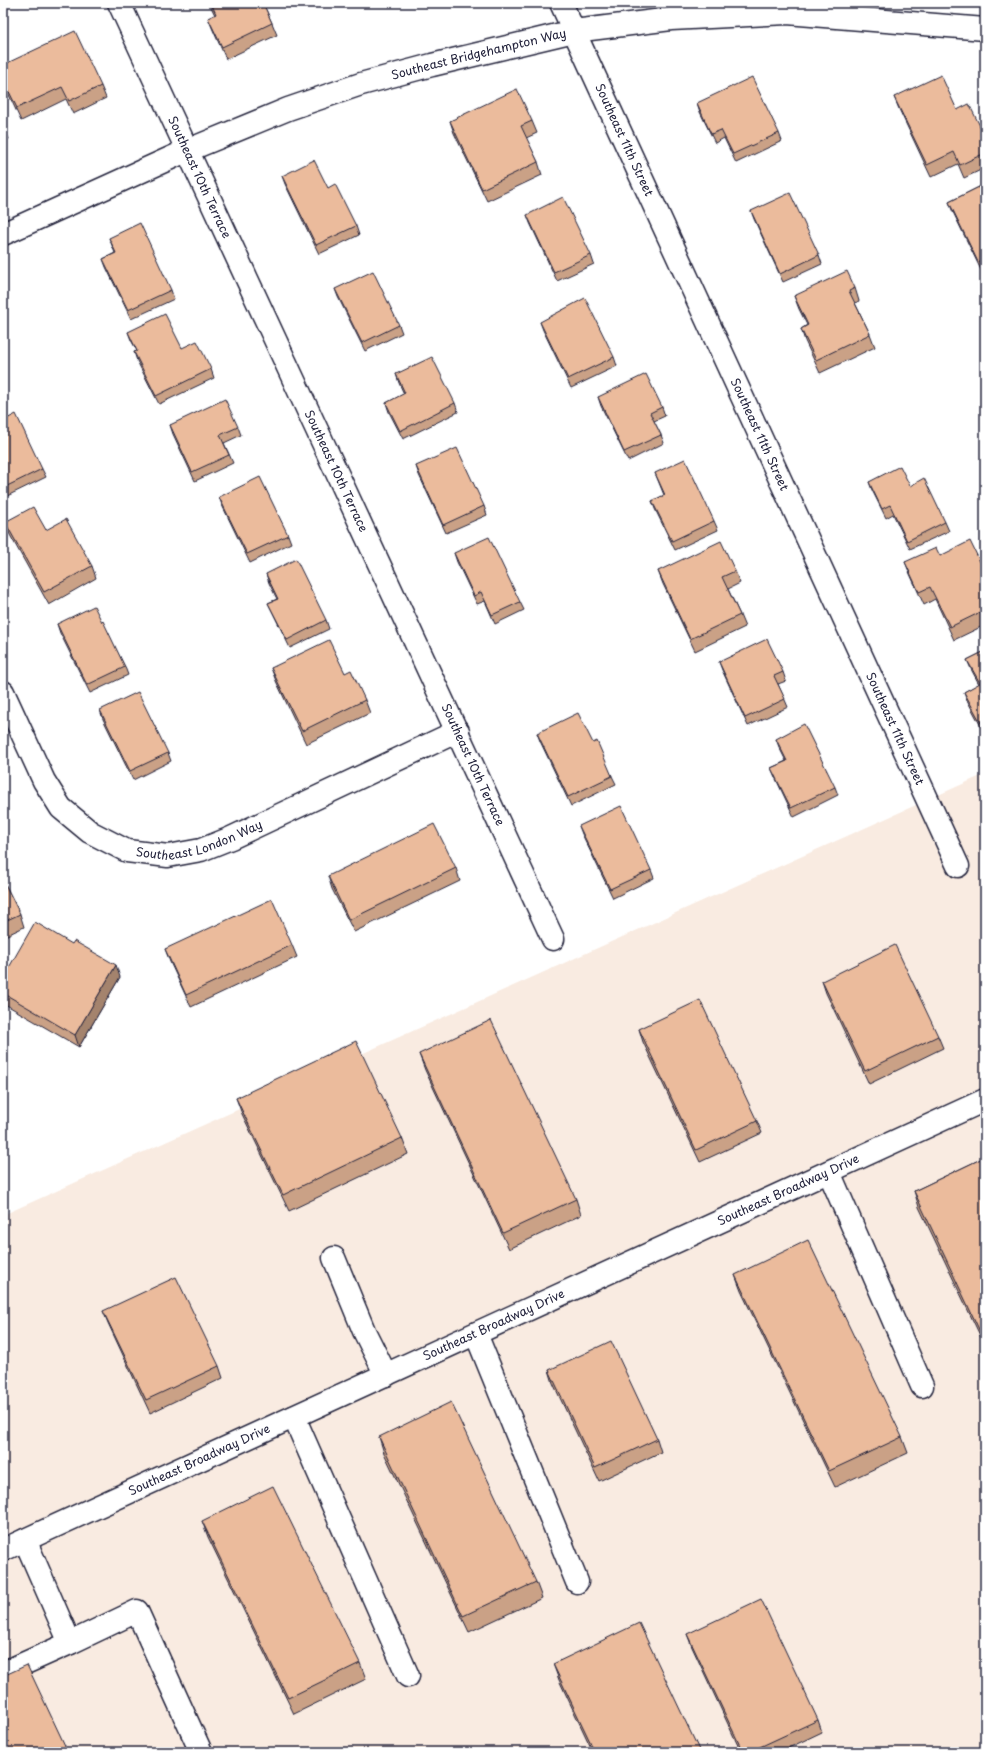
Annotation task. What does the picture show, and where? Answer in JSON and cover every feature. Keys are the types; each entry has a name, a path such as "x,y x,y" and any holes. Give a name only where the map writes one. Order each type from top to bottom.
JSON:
{"street":[{"name":"Southeast 10th Terrace","path":"119,3 186,151 458,731 553,939"},
{"name":"Southeast 11th Street","path":"561,3 958,866"},
{"name":"Southeast Bridgehampton Way","path":"3,234 186,151 288,109 361,84 432,65 574,32 671,18 787,13 985,29"},
{"name":"Southeast London Way","path":"3,692 44,781 61,808 90,832 126,851 168,856 201,850 231,838 458,731"},
{"name":"Southeast Broadway Drive","path":"3,1550 985,1100"},
{"path":"829,1172 922,1386"},
{"path":"334,1258 364,1331 386,1375"},
{"path":"476,1334 577,1582"},
{"path":"294,1417 408,1676"},
{"path":"25,1540 70,1643"},
{"path":"3,1673 137,1611 201,1752"}],"shaded area":[{"path":"985,774 985,1752 3,1752 3,1215"}],"building":[{"path":"211,3 263,3 272,23 222,47 208,18 216,14"},
{"path":"75,31 101,86 69,101 62,87 17,108 3,79 3,65"},
{"path":"941,75 957,110 969,104 985,136 985,153 960,165 954,152 927,165 894,97"},
{"path":"752,77 779,133 733,154 721,130 711,134 697,103"},
{"path":"517,89 532,121 521,126 538,162 482,189 450,121"},
{"path":"314,160 328,188 335,184 356,226 316,245 282,176"},
{"path":"985,184 985,258 978,262 949,202"},
{"path":"790,193 819,255 780,274 751,211"},
{"path":"563,197 591,255 554,272 527,215"},
{"path":"140,223 171,290 128,310 103,259 116,253 109,238"},
{"path":"373,271 399,325 362,343 335,289"},
{"path":"847,271 855,288 849,291 870,334 816,360 801,329 808,325 794,296"},
{"path":"585,298 614,357 568,379 540,322"},
{"path":"165,314 182,348 197,341 211,369 156,396 134,352 137,351 128,332"},
{"path":"432,357 455,403 400,431 386,403 405,393 396,374"},
{"path":"646,374 662,407 650,413 661,435 624,452 598,397"},
{"path":"225,399 238,427 220,435 229,455 192,472 170,425"},
{"path":"16,414 42,469 3,488 3,421"},
{"path":"457,448 484,506 443,525 416,466"},
{"path":"685,459 714,521 672,541 652,501 665,495 655,473"},
{"path":"900,466 910,486 924,478 945,522 907,541 890,505 882,509 869,482"},
{"path":"260,477 288,535 247,554 219,497"},
{"path":"33,507 46,530 66,519 92,566 44,592 5,522"},
{"path":"489,537 520,602 492,615 481,592 474,596 454,553"},
{"path":"721,541 735,571 722,577 740,615 690,639 658,571"},
{"path":"970,541 985,572 985,610 950,627 930,587 919,592 905,562 936,548 940,556"},
{"path":"296,559 326,620 287,640 268,603 278,599 266,574"},
{"path":"94,606 102,622 103,621 125,667 87,685 57,624"},
{"path":"767,639 783,672 774,676 785,699 745,718 719,662"},
{"path":"329,640 345,673 351,670 365,700 302,731 271,668"},
{"path":"985,651 985,721 981,723 964,692 980,683 967,660"},
{"path":"138,692 168,753 130,771 100,710"},
{"path":"578,713 593,743 597,741 612,776 568,797 537,733"},
{"path":"804,724 835,787 791,808 771,768 787,761 776,739"},
{"path":"621,806 651,870 610,889 579,826"},
{"path":"434,824 456,868 349,920 328,876"},
{"path":"3,880 20,914 3,922"},
{"path":"272,899 292,945 186,995 165,949"},
{"path":"35,922 72,944 74,941 116,965 75,1035 3,993 3,978"},
{"path":"895,945 938,1036 865,1071 822,981"},
{"path":"700,1000 757,1121 696,1150 639,1029"},
{"path":"491,1020 576,1199 503,1233 419,1054"},
{"path":"356,1041 402,1138 283,1195 236,1098"},
{"path":"985,1157 985,1342 914,1191"},
{"path":"808,1240 902,1437 829,1471 735,1275"},
{"path":"176,1277 219,1366 146,1400 103,1311"},
{"path":"611,1341 657,1439 595,1468 549,1370"},
{"path":"451,1402 536,1582 463,1616 379,1437"},
{"path":"273,1486 360,1663 288,1698 202,1521"},
{"path":"761,1599 818,1720 749,1752 743,1752 687,1634"},
{"path":"639,1623 700,1752 595,1752 553,1664"},
{"path":"27,1665 68,1752 3,1752 3,1676"}]}
